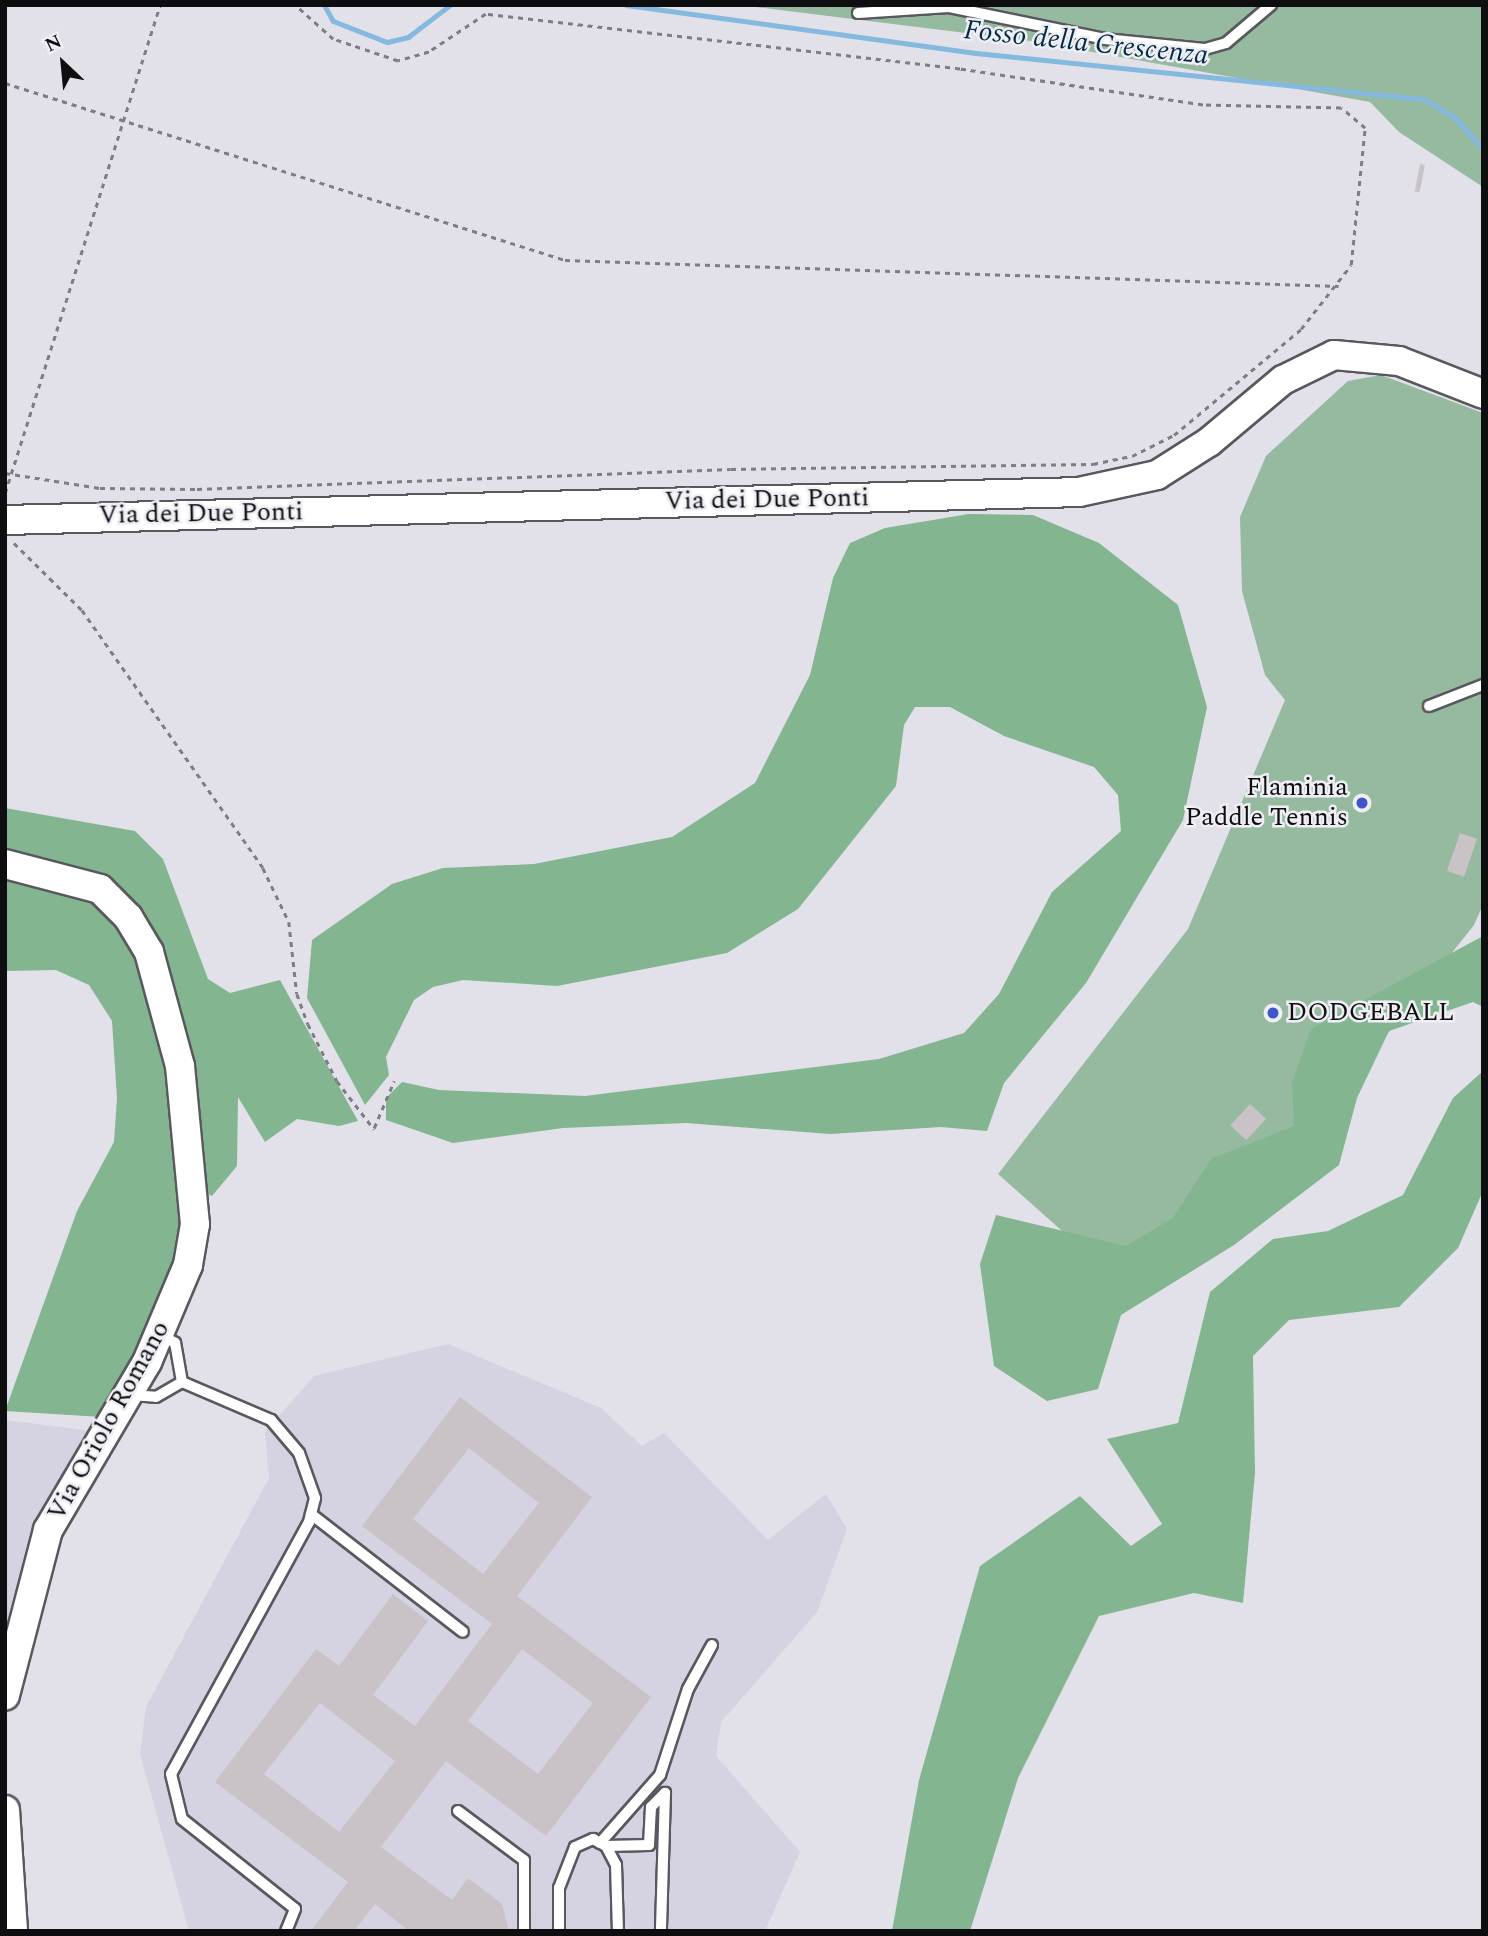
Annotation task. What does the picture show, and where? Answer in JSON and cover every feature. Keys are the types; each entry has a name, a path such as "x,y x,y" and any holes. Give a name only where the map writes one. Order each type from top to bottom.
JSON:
{"street":[{"name":"Via dei Due Ponti","path":"7,511 1079,492 1131,484 1181,463 1283,380 1334,355 1399,361 1483,394"},
{"name":"Via Oriolo Romano","path":"5,864 100,889 128,917 156,970 180,1066 195,1224 188,1265 160,1334 130,1395 48,1530 5,1695"},
{"path":"5,1810 13,1931"}],"lane":[{"path":"858,13 949,6 1105,39 1205,49 1226,43 1271,5"},
{"path":"1429,706 1483,685"},
{"path":"160,1334 175,1343 181,1382"},
{"path":"130,1395 156,1397 181,1382"},
{"path":"181,1382 271,1420 289,1436 315,1498 311,1514 171,1774 182,1819 295,1909 286,1931"},
{"path":"311,1514 463,1632"},
{"path":"603,1844 660,1775 688,1689 712,1645"},
{"path":"649,1845 651,1807 666,1794 668,1840 662,1854 661,1931"},
{"path":"458,1811 524,1860 524,1931"},
{"path":"559,1931 563,1867 575,1847 593,1839 603,1844 649,1845 662,1854"},
{"path":"603,1844 615,1865 618,1931"}],"path":[{"path":"160,5 10,476 7,511 16,546 82,610 263,868 289,922 297,994 308,1024 338,1080 374,1129 377,1109 394,1081"},
{"path":"5,473 10,476 100,488 197,489 732,469 1093,464 1132,456 1174,435 1301,329 1339,286 1357,234 1365,128 1341,108 1203,105 960,69 486,14 429,52 398,61 333,39 295,5"},
{"path":"5,83 565,260 1339,286"}],"shaded area":[{"path":"448,1344 601,1408 642,1446 664,1433 768,1540 826,1494 847,1529 817,1612 721,1722 716,1756 800,1852 765,1931 189,1931 140,1754 146,1707 269,1478 265,1432 314,1376"},
{"path":"5,1420 93,1431 5,1640"}],"green space":[{"path":"739,5 1483,5 1483,187 1399,132 1370,102 1031,41"},
{"name":"Flaminia Paddle Tennis","path":"1381,375 1483,413 1483,905 1474,925 1265,1188 1133,1294 998,1174 1188,929 1285,700 1265,675 1242,591 1240,517 1266,456 1348,381"},
{"path":"969,514 1033,515 1099,543 1178,605 1207,707 1183,820 1086,983 1004,1083 987,1131 941,1127 830,1134 686,1123 563,1128 453,1143 386,1120 386,1098 402,1082 439,1090 585,1096 879,1059 964,1033 999,994 1052,892 1121,831 1118,795 1094,767 1004,736 950,707 915,707 904,725 896,786 798,909 727,953 557,986 463,980 433,987 414,1000 386,1057 389,1075 365,1105 307,998 312,940 392,884 443,868 534,864 672,837 755,783 810,675 833,578 850,543 885,528"},
{"path":"5,808 135,831 163,859 208,979 230,993 280,980 358,1121 339,1126 297,1119 265,1142 238,1097 237,1166 212,1196 185,1182 186,1232 142,1352 102,1417 5,1411 77,1211 114,1142 117,1098 112,1021 89,985 56,970 5,971"},
{"path":"1483,936 1483,1007 1473,1002 1389,1031 1357,1098 1339,1165 1234,1245 1121,1315 1098,1389 1047,1401 994,1366 980,1264 996,1215 1126,1246 1173,1218 1211,1159 1294,1126 1292,1083 1311,1029"},
{"path":"1483,1071 1483,1191 1458,1248 1399,1307 1289,1320 1253,1356 1255,1473 1243,1603 1194,1593 1099,1616 1018,1778 970,1931 892,1931 919,1780 980,1566 1080,1496 1131,1546 1162,1524 1107,1439 1178,1423 1210,1292 1273,1239 1328,1231 1403,1195 1453,1098"}],"building":[{"path":"1420,164 1425,165 1420,192 1415,191"},
{"path":"1460,833 1477,839 1464,877 1447,871"},
{"path":"1250,1104 1266,1119 1246,1140 1230,1125"},
{"path":"460,1397 592,1497 517,1596 651,1697 546,1836 446,1761 381,1847 452,1900 468,1878 502,1904 509,1931 409,1931 375,1904 354,1931 311,1931 348,1882 215,1782 316,1649 339,1666 393,1594 428,1621 373,1695 415,1726 492,1624 362,1526","holes":["469,1448 539,1503 483,1574 413,1519","522,1649 593,1703 538,1774 468,1721","320,1703 395,1761 339,1832 264,1774"]}],"waterway":[{"name":"Fosso della Crescenza","path":"324,5 333,21 387,42 408,37 450,5"},
{"name":"Fosso della Crescenza","path":"626,5 976,53 1424,99 1454,117 1483,149"}],"place":[{"name":"Flaminia Paddle Tennis","path":"1362,803"},
{"name":"DODGEBALL","path":"1273,1013"}]}
